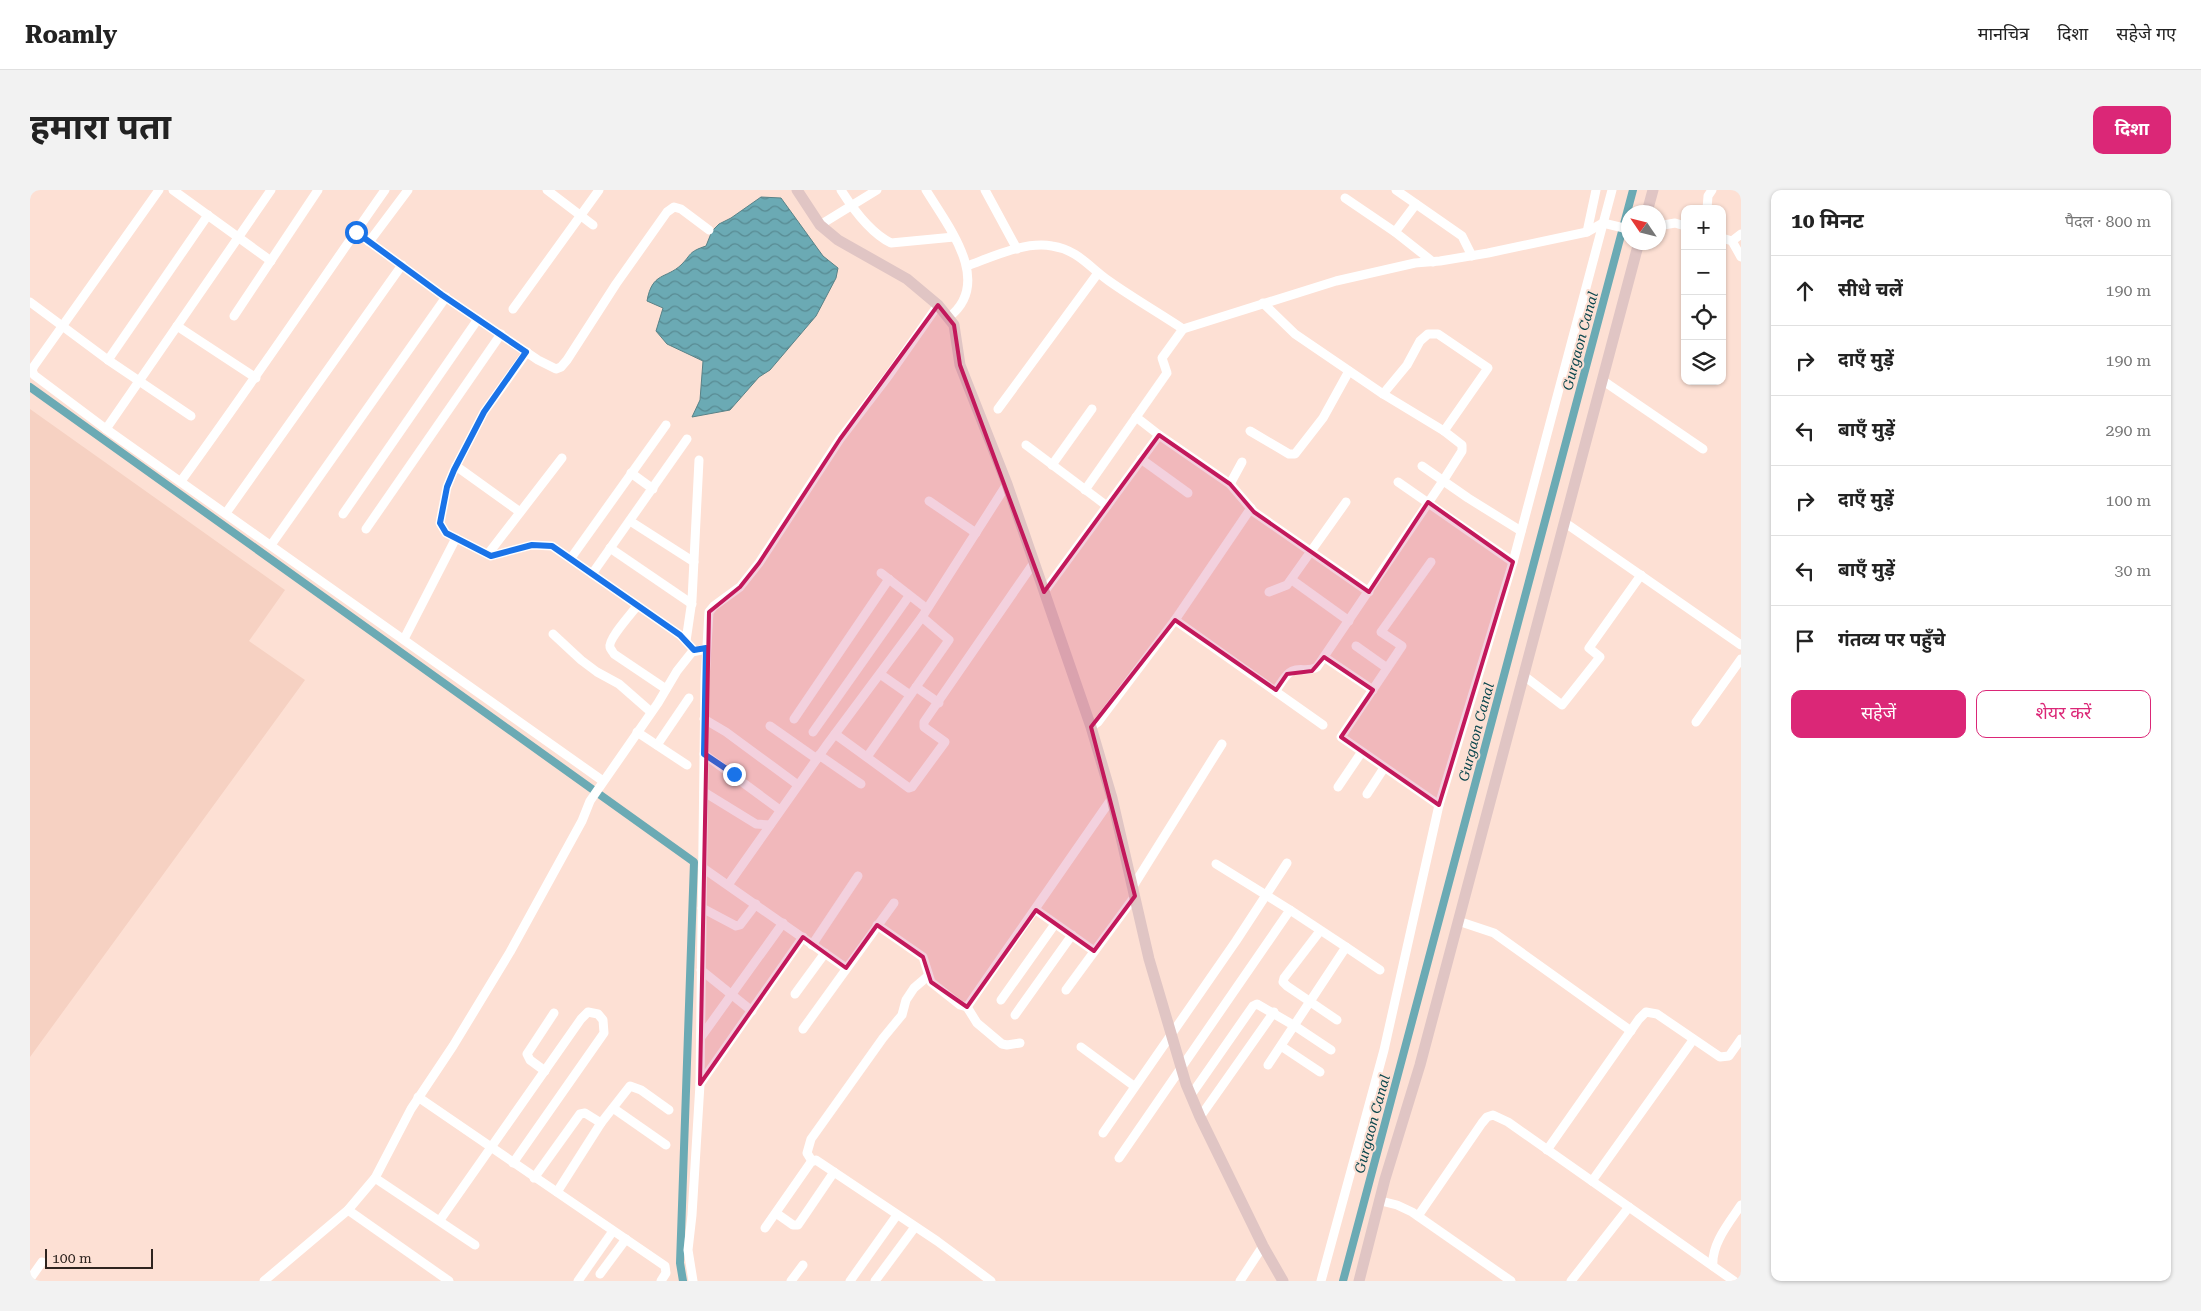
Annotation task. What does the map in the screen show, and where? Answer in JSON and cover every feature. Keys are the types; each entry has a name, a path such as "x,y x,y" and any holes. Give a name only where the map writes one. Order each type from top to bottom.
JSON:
{"street":[{"path":"160,190 34,366 32,370 34,375 106,429 404,639 602,783"},
{"path":"173,190 271,261"},
{"path":"106,429 271,190"},
{"path":"234,316 318,190"},
{"path":"181,481 256,378 385,190"},
{"path":"369,242 408,190"},
{"path":"547,190 593,225"},
{"path":"513,309 599,190"},
{"path":"797,190 820,225 838,240 907,279 938,305 954,325 960,365 1007,484 1033,564 1091,727 1112,798 1149,959 1182,1069 1200,1118 1263,1246 1283,1281"},
{"path":"841,190 851,206 883,239 891,243 954,237"},
{"path":"820,225 876,190"},
{"path":"985,190 1017,249"},
{"path":"1396,190 1462,236 1472,256"},
{"path":"1587,232 1596,190"},
{"path":"1322,1281 1384,1050 1439,805 1513,562 1607,224 1612,190"},
{"path":"1649,205 1653,190"},
{"path":"1707,205 1708,196 1712,190"},
{"path":"928,191 954,237 967,266 968,292 958,310 949,317"},
{"path":"1345,198 1395,232 1433,262"},
{"path":"1395,232 1416,204"},
{"path":"356,232 526,352 556,369 561,367 667,212 674,207 681,209 708,230"},
{"path":"108,360 208,215"},
{"path":"1666,225 1675,223 1681,225"},
{"path":"1085,490 1167,373 1162,358 1183,329 1336,281 1415,263 1472,256 1587,232 1607,224 1621,227"},
{"path":"1732,241 1741,234"},
{"path":"1726,239 1732,241 1741,257"},
{"path":"967,266 1017,249 1051,245 1074,252 1098,273 1183,329"},
{"path":"1359,1281 1381,1201 1385,1179 1420,1065 1637,250"},
{"path":"226,513 402,266"},
{"path":"998,409 1098,273"},
{"path":"271,545 446,297"},
{"path":"30,302 108,360 190,416"},
{"path":"1264,303 1294,334 1383,394 1444,431 1462,445 1462,451 1443,481 1324,657 1312,671 1294,670 1287,674 1276,690"},
{"path":"693,1281 688,1244 692,1214 700,1084 700,970 704,792 704,719 700,649 709,612 714,606 740,587 759,563 840,439 890,375 938,305"},
{"path":"343,514 478,319"},
{"path":"177,326 256,378"},
{"path":"366,529 501,334"},
{"path":"1383,394 1407,365 1420,341 1428,334 1438,334 1488,368 1444,431"},
{"path":"526,352 484,412 456,466 447,487 440,523 446,533 488,554 498,556 532,545 552,546 700,649"},
{"path":"1250,431 1289,454 1295,454 1323,418 1349,371"},
{"path":"1602,380 1703,449"},
{"path":"1052,465 1092,409"},
{"path":"1136,417 1230,484 1254,512 1368,592"},
{"path":"570,558 666,425"},
{"path":"1044,592 1159,435"},
{"path":"592,574 687,439"},
{"path":"1026,444 1107,506"},
{"path":"488,554 562,458"},
{"path":"1141,459 1188,493"},
{"path":"686,641 692,604 699,460"},
{"path":"1230,484 1242,462"},
{"path":"456,466 520,512"},
{"path":"1422,466 1521,531"},
{"path":"631,473 653,489"},
{"path":"1398,482 1513,562"},
{"path":"728,885 818,757 922,617 1007,484"},
{"path":"929,501 976,533"},
{"path":"1269,592 1287,585 1292,580 1309,552 1346,502"},
{"path":"1091,727 1098,722 1175,620 1251,508"},
{"path":"630,520 694,562"},
{"path":"1564,522 1741,645"},
{"path":"404,639 456,538"},
{"path":"610,548 692,604"},
{"path":"1431,562 1381,632 1402,646 1341,737 1361,753 1439,805"},
{"path":"835,734 909,788 912,788 944,744 944,740 923,725 1033,564"},
{"path":"881,573 926,608"},
{"path":"1523,675 1562,705 1600,657 1589,648 1641,575"},
{"path":"794,719 889,579"},
{"path":"1292,580 1349,621"},
{"path":"813,732 909,596"},
{"path":"636,606 615,634 610,648 614,654 666,689"},
{"path":"867,757 949,640 922,617"},
{"path":"1175,620 1323,725"},
{"path":"553,634 581,660 597,672 619,684 652,712"},
{"path":"1356,646 1387,668"},
{"path":"264,1281 348,1210 376,1178 418,1097 453,1046 510,952 582,821 593,795 652,712 676,671 700,649"},
{"path":"1324,657 1373,690"},
{"path":"1696,722 1741,660"},
{"path":"880,674 910,696"},
{"path":"916,687 938,703"},
{"path":"657,745 689,698"},
{"path":"704,719 726,732 798,785"},
{"path":"770,726 861,784"},
{"path":"638,732 687,765"},
{"path":"1066,990 1134,892 1222,744"},
{"path":"1338,787 1361,753"},
{"path":"704,754 780,810"},
{"path":"1367,794 1384,768"},
{"path":"704,792 756,824 770,825"},
{"path":"967,1007 1112,798"},
{"path":"1103,1133 1266,897 1287,863"},
{"path":"1216,864 1266,897 1290,910 1380,970"},
{"path":"703,868 846,968"},
{"path":"812,945 858,876"},
{"path":"804,1029 894,903"},
{"path":"702,908 736,926 740,925 756,904"},
{"path":"1036,910 1094,951"},
{"path":"1119,1158 1290,910"},
{"path":"1458,921 1494,933 1631,1031"},
{"path":"701,1038 783,923"},
{"path":"1001,1000 1055,924"},
{"path":"877,925 923,957 931,982 960,1005 967,1007 977,1023 1002,1044 1020,1043"},
{"path":"1320,931 1283,982 1337,1020"},
{"path":"1015,1015 1072,935"},
{"path":"700,1084 803,937"},
{"path":"1268,1065 1346,947"},
{"path":"795,994 825,953"},
{"path":"700,970 752,1011"},
{"path":"812,1161 807,1152 811,1139 883,1038 902,1015 906,1000 914,988 928,976"},
{"path":"1191,1095 1253,1006 1258,1004 1274,1012 1331,1050"},
{"path":"440,1220 585,1014 591,1011 601,1016 604,1024 604,1033 513,1163"},
{"path":"1200,1118 1274,1012"},
{"path":"1547,1150 1643,1014 1650,1012 1657,1014 1715,1055 1723,1058 1729,1056 1741,1038"},
{"path":"545,1071 530,1060 527,1054 554,1013"},
{"path":"1592,1181 1693,1040"},
{"path":"1281,1046 1320,1072"},
{"path":"1081,1047 1134,1086"},
{"path":"557,1192 601,1123 628,1088 633,1086 669,1110"},
{"path":"418,1097 665,1266 666,1273 661,1281"},
{"path":"613,1108 666,1145"},
{"path":"534,1178 580,1114 586,1114 601,1123"},
{"path":"1418,1216 1482,1123 1490,1115 1497,1116 1734,1281"},
{"path":"812,1161 819,1162 834,1172 991,1281"},
{"path":"766,1228 812,1161"},
{"path":"776,1213 796,1226 834,1172"},
{"path":"376,1178 475,1245"},
{"path":"1381,1201 1397,1205 1418,1216 1510,1281"},
{"path":"1572,1281 1628,1206"},
{"path":"1713,1266 1713,1254 1718,1242 1741,1206"},
{"path":"348,1210 449,1281"},
{"path":"850,1281 897,1215"},
{"path":"875,1281 915,1227"},
{"path":"578,1281 613,1231"},
{"path":"600,1274 626,1239"},
{"path":"1240,1281 1263,1246"},
{"path":"30,1278 42,1262"},
{"path":"791,1281 802,1264"}],"highlighted area":[{"path":"938,305 954,325 960,365 1044,592 1159,435 1230,484 1254,512 1369,592 1428,502 1513,562 1439,805 1341,737 1373,690 1324,657 1312,671 1287,674 1276,690 1175,620 1091,727 1135,896 1094,951 1036,910 967,1007 931,982 923,957 877,925 846,968 803,937 700,1084 709,612 740,587 759,563 840,439"}],"shaded area":[{"path":"30,409 285,590 249,641 305,680 30,1057"}],"water":[{"path":"761,197 781,198 823,256 838,268 836,278 816,316 770,370 759,377 730,410 692,417 700,400 703,361 667,344 656,331 663,308 647,301 649,292 652,285 660,277 681,265 693,252 706,246 712,231 719,224"}],"waterway":[{"name":"Gurgaon Canal","path":"1343,1281 1633,190"},
{"path":"30,387 694,862 680,1263 683,1281"}],"route":[{"path":"356,232 442,295 526,352 484,412 454,470 447,487 440,523 442,529 446,533 491,556 498,556 532,545 552,546 680,635 694,650 706,648 704,754 734,774"}]}
